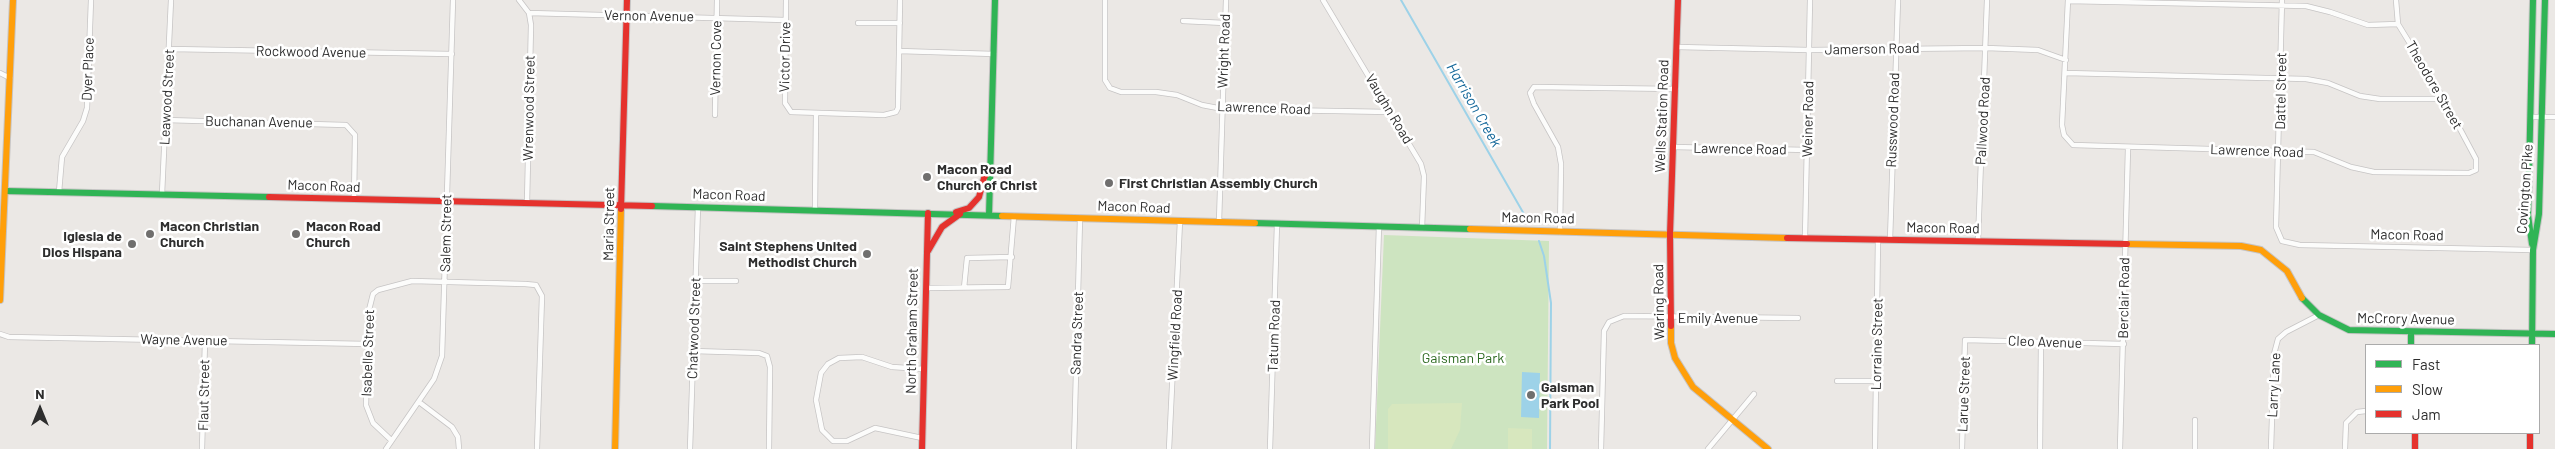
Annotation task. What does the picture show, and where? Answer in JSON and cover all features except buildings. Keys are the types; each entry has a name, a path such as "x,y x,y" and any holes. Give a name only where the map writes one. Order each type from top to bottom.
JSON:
{"main road":[{"path":"0,300 13,0"},
{"name":"Maria Street","path":"615,449 627,0"},
{"path":"989,215 995,0"},
{"name":"Wells Station Road","path":"1670,234 1678,0"},
{"name":"Covington Pike","path":"2533,250 2528,215 2534,0"},
{"name":"Covington Pike","path":"2533,250 2539,214 2545,0"},
{"path":"951,214 968,208 976,202 990,167"},
{"name":"Macon Road","path":"5,192 622,205 1805,238 2125,243 2241,246 2261,250"},
{"name":"North Graham Street","path":"922,449 928,213"},
{"path":"926,254 942,227 960,214"},
{"name":"Waring Road","path":"1670,234 1671,343 1675,358 1693,387 1768,449"},
{"name":"McCrory Avenue","path":"2261,250 2276,260 2287,271 2305,303 2319,315 2349,330 2555,334"},
{"path":"2532,344 2533,250"},
{"path":"2411,332 2411,344"},
{"path":"2415,434 2415,449"},
{"path":"2530,434 2530,449"}],"street":[{"name":"Dyer Place","path":"59,192 62,158 83,121 87,108 91,0"},
{"name":"Leawood Street","path":"162,194 171,0"},
{"name":"Salem Street","path":"386,449 434,379 442,356 453,0"},
{"path":"519,0 529,13"},
{"name":"Vernon Cove","path":"715,115 717,0"},
{"name":"Victor Drive","path":"786,0 785,103 791,112 816,113"},
{"path":"816,210 816,113 884,115 896,112 898,108 900,0"},
{"name":"Lawrence Road","path":"1105,0 1105,80 1110,88 1121,92 1156,92 1177,95 1202,105 1223,109 1390,112"},
{"name":"Wright Road","path":"1219,222 1226,0"},
{"name":"Vaughn Road","path":"1323,0 1421,164 1424,176 1422,228"},
{"name":"Weiner Road","path":"1805,238 1810,0"},
{"name":"Russwood Road","path":"1890,240 1898,0"},
{"name":"Pallwood Road","path":"1978,241 1988,0"},
{"path":"2398,24 2368,26 2330,12 2282,2 2068,0 2066,73 2281,77 2328,83 2360,96 2380,99 2444,99"},
{"name":"Theodore Street","path":"2396,0 2398,24 2444,99 2476,159 2476,170"},
{"name":"Dattel Street","path":"2282,2 2280,150 2276,228 2282,241"},
{"name":"Vernon Avenue","path":"529,13 786,20"},
{"name":"Wrenwood Street","path":"528,203 531,26 529,13"},
{"path":"1183,21 1225,23"},
{"path":"858,23 900,24"},
{"name":"Jamerson Road","path":"1677,47 1809,50 1986,48 2038,50 2066,60"},
{"name":"Rockwood Avenue","path":"170,49 452,54"},
{"path":"900,51 994,54"},
{"path":"0,73 10,78"},
{"name":"Lawrence Road","path":"2066,73 2062,125 2066,140 2079,146 2314,152 2351,167 2374,172 2469,173 2476,170"},
{"path":"1560,232 1561,164 1558,147 1534,104 1530,93 1534,87 1676,90"},
{"path":"2530,117 2555,117"},
{"name":"Buchanan Avenue","path":"165,120 340,123 351,128 355,143 354,199"},
{"name":"Lawrence Road","path":"1673,147 1808,150"},
{"name":"Berclair Road","path":"2120,449 2128,148"},
{"name":"Chatwood Street","path":"690,449 698,207"},
{"path":"926,288 1008,287 1014,216"},
{"name":"Sandra Street","path":"1074,449 1080,218"},
{"name":"Wingfield Road","path":"1169,449 1180,221"},
{"name":"Tatum Road","path":"1270,449 1278,224"},
{"path":"1372,449 1379,226"},
{"name":"Lorraine Street","path":"1875,449 1878,239"},
{"name":"Macon Road","path":"2282,241 2300,246 2533,250"},
{"path":"964,288 968,258 1012,257"},
{"name":"Isabelle Street","path":"391,440 373,424 367,410 369,303 378,290 412,281 445,282"},
{"path":"696,281 736,281"},
{"path":"445,282 533,284 540,289 542,296 537,449"},
{"name":"Larry Lane","path":"2271,449 2274,354 2278,339 2286,332 2319,315"},
{"name":"Emily Avenue","path":"1601,449 1604,331 1609,322 1624,316 1798,318"},
{"name":"Wayne Avenue","path":"0,334 9,337 368,344"},
{"name":"Cleo Avenue","path":"1965,340 2124,344"},
{"name":"Larue Street","path":"1962,449 1965,340"},
{"name":"Flaut Street","path":"202,449 205,341"},
{"path":"2040,449 2041,342"},
{"path":"693,351 763,354 769,360 769,449"},
{"path":"922,438 910,437 875,428 847,441 833,442 822,430 816,400 821,373 828,364 839,358 862,357 892,367 924,369"},
{"path":"1837,381 1876,381"},
{"path":"1708,449 1754,394"},
{"path":"419,402 452,427 458,437 459,449"},
{"path":"2345,449 2346,423 2357,412 2365,411"},
{"path":"2194,449 2195,420"}],"green space":[{"name":"Gaisman Park","path":"1384,235 1549,241 1547,449 1375,449"},
{"path":"1462,403 1460,430 1451,449 1388,449 1388,409 1392,404"},
{"path":"1508,428 1532,429 1532,449 1508,449"}],"water":[{"name":"Gaisman Park Pool","path":"1522,372 1540,373 1539,418 1521,417"}],"waterway":[{"name":"Harrison Creek","path":"1401,0 1528,221"},
{"name":"Harrison Creek","path":"1539,241 1544,256 1551,303 1550,449"}],"traffic: fast":[{"path":"989,215 995,0"},
{"path":"2532,244 2528,215 2533,0"},
{"path":"2532,344 2533,250 2539,214 2545,0"},
{"path":"5,191 269,197"},
{"path":"652,206 1002,216"},
{"path":"1255,223 1470,229"},
{"path":"2302,298 2319,315 2349,330 2555,334"},
{"path":"2411,332 2411,344"}],"traffic: slow":[{"path":"0,300 13,0"},
{"path":"615,449 621,209"},
{"path":"1002,216 1255,223"},
{"path":"1470,229 1787,238"},
{"path":"2127,244 2241,246 2261,250 2287,271 2302,298"},
{"path":"1671,326 1671,343 1675,358 1693,387 1768,449"}],"traffic: jam":[{"path":"621,209 627,0"},
{"path":"1671,326 1670,234 1678,0"},
{"path":"956,212 969,208 979,197 984,178 990,168"},
{"path":"269,197 652,206"},
{"path":"922,449 928,213"},
{"path":"928,251 942,227 960,214"},
{"path":"1787,238 2127,244"},
{"path":"2415,434 2415,449"},
{"path":"2530,434 2530,449"}],"place":[{"name":"Macon Road Church of Christ","path":"927,177"},
{"name":"First Christian Assembly Church","path":"1109,183"},
{"name":"Macon Christian Church","path":"150,234"},
{"name":"Macon Road Church","path":"296,234"},
{"name":"Iglesia de Dios Hispana","path":"132,244"},
{"name":"Saint Stephens United Methodist Church","path":"867,254"},
{"name":"Gaisman Park Pool","path":"1531,395"}]}
